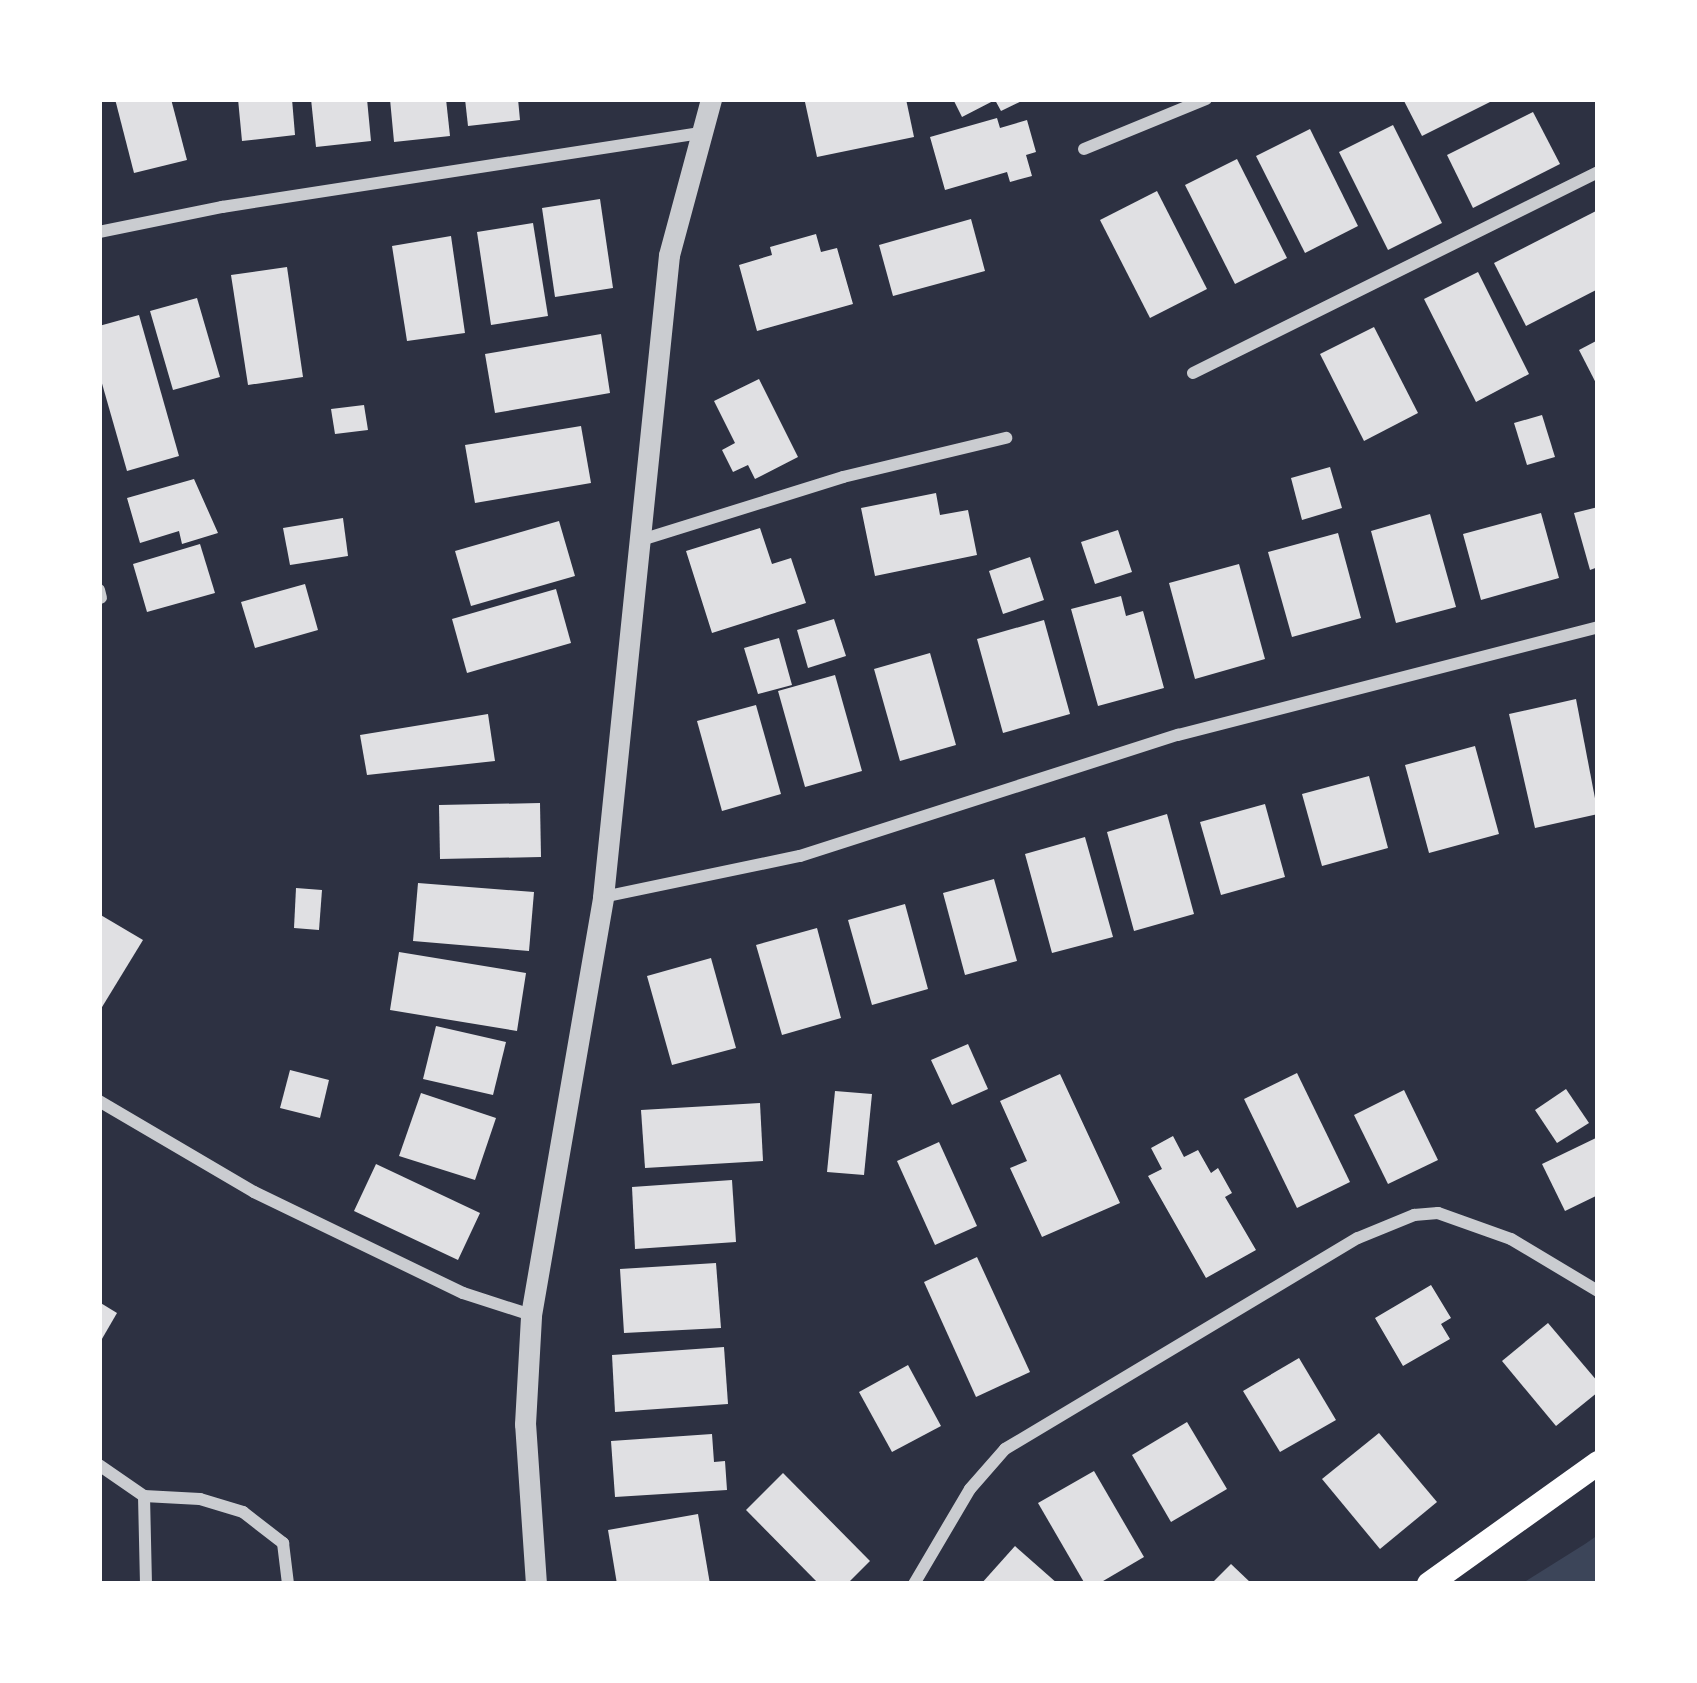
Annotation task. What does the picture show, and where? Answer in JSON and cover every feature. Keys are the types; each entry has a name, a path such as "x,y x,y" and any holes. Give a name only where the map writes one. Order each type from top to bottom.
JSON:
{"main road":[{"path":"1429,1584 1598,1463"}],"street":[{"path":"536,1584 526,1464 531,1316 603,897 669,255 711,99"},
{"path":"1084,148 1206,99"},
{"path":"99,232 222,207 700,133"},
{"path":"1193,373 1598,172"},
{"path":"638,541 843,477 1006,438"},
{"path":"603,897 800,856 1178,735 1598,627"},
{"path":"99,1101 254,1192 463,1293 531,1316"},
{"path":"914,1584 970,1489 1005,1449 1358,1238 1414,1215 1438,1213 1510,1239 1598,1291"},
{"path":"99,1465 143,1496 200,1499 243,1512 283,1543 288,1584"},
{"path":"143,1496 146,1584"}],"shaded area":[{"path":"1598,1535 1598,1584 1521,1584 1585,1544"}],"building":[{"path":"115,99 171,99 187,160 134,173"},
{"path":"238,99 292,99 295,135 242,141"},
{"path":"311,99 367,99 371,141 316,147"},
{"path":"390,99 446,99 450,136 394,142"},
{"path":"465,99 518,99 520,120 468,126"},
{"path":"906,99 914,137 817,157 805,102"},
{"path":"953,99 1026,99 1001,111 995,100 962,117"},
{"path":"1403,99 1496,99 1422,136"},
{"path":"1533,112 1560,164 1473,208 1447,155"},
{"path":"997,118 1000,128 1027,120 1036,152 1026,155 1032,176 1010,182 1007,172 945,190 930,137"},
{"path":"1393,125 1442,223 1388,250 1339,152"},
{"path":"1310,129 1358,226 1305,253 1256,156"},
{"path":"1237,159 1287,258 1235,284 1185,185"},
{"path":"1157,191 1207,289 1150,318 1100,220"},
{"path":"600,199 613,288 555,297 542,208"},
{"path":"1598,210 1598,289 1526,326 1494,263"},
{"path":"971,219 985,271 893,296 879,245"},
{"path":"533,223 548,316 491,325 477,232"},
{"path":"816,234 821,252 837,248 853,304 757,331 739,265 772,255 770,247"},
{"path":"451,236 465,333 407,341 392,246"},
{"path":"287,267 303,377 248,385 231,275"},
{"path":"1478,272 1529,374 1476,402 1424,299"},
{"path":"197,298 220,377 173,390 150,311"},
{"path":"139,315 179,456 127,471 99,373 99,326"},
{"path":"1374,327 1418,413 1364,441 1320,354"},
{"path":"601,334 610,393 495,413 485,354"},
{"path":"1598,340 1598,387 1579,350"},
{"path":"759,379 798,457 755,479 748,465 733,472 722,450 735,443 714,401"},
{"path":"364,405 368,430 335,434 331,409"},
{"path":"1542,415 1555,457 1527,465 1514,423"},
{"path":"581,426 591,483 475,503 465,445"},
{"path":"1330,467 1342,508 1302,520 1291,478"},
{"path":"194,479 218,533 182,544 179,531 140,543 127,498"},
{"path":"936,493 940,515 968,510 977,555 875,576 861,508"},
{"path":"1598,507 1598,567 1590,570 1574,513"},
{"path":"1541,513 1559,578 1481,600 1463,534"},
{"path":"1430,514 1456,607 1396,623 1371,531"},
{"path":"343,518 348,556 290,565 283,528"},
{"path":"559,521 575,576 471,606 455,551"},
{"path":"760,528 772,564 791,558 806,603 712,633 686,551"},
{"path":"1118,530 1132,572 1095,584 1081,542"},
{"path":"1338,533 1361,618 1292,637 1268,552"},
{"path":"200,544 215,593 147,612 133,564"},
{"path":"1030,557 1044,600 1003,614 989,571"},
{"path":"1239,564 1265,659 1195,679 1169,583"},
{"path":"305,584 318,630 255,648 241,602"},
{"path":"556,589 571,643 467,673 452,619"},
{"path":"1121,596 1126,616 1143,611 1164,688 1098,706 1071,609"},
{"path":"834,619 846,656 808,668 797,630"},
{"path":"1044,620 1070,714 1003,733 977,639"},
{"path":"779,638 792,685 758,694 744,648"},
{"path":"930,653 956,745 900,761 874,669"},
{"path":"835,675 862,771 805,787 778,691"},
{"path":"1576,699 1598,814 1535,828 1509,714"},
{"path":"756,705 781,794 722,811 697,721"},
{"path":"488,714 495,761 367,775 360,735"},
{"path":"1475,746 1499,834 1429,853 1405,765"},
{"path":"1369,776 1388,848 1322,866 1302,794"},
{"path":"540,803 541,857 440,859 439,805"},
{"path":"1265,804 1285,877 1221,895 1200,822"},
{"path":"1167,814 1194,914 1134,931 1107,832"},
{"path":"1085,837 1113,937 1052,953 1025,854"},
{"path":"994,879 1017,961 965,975 943,893"},
{"path":"418,883 534,892 529,951 413,941"},
{"path":"296,888 322,890 319,930 294,928"},
{"path":"905,904 928,989 872,1005 848,920"},
{"path":"99,914 143,940 99,1012"},
{"path":"817,928 841,1018 782,1035 756,945"},
{"path":"399,952 526,973 517,1031 390,1010"},
{"path":"711,958 736,1048 672,1065 647,976"},
{"path":"436,1026 506,1042 493,1095 423,1079"},
{"path":"968,1044 988,1089 952,1105 931,1060"},
{"path":"290,1070 329,1080 320,1118 280,1108"},
{"path":"1297,1073 1350,1182 1297,1208 1244,1099"},
{"path":"1060,1074 1120,1203 1042,1237 1010,1168 1027,1161 1000,1101"},
{"path":"1566,1089 1589,1123 1557,1143 1535,1110"},
{"path":"1404,1090 1438,1160 1388,1184 1354,1115"},
{"path":"835,1091 872,1094 864,1175 827,1172"},
{"path":"421,1093 496,1118 475,1180 399,1156"},
{"path":"760,1103 763,1161 645,1168 641,1110"},
{"path":"1173,1136 1184,1157 1198,1150 1211,1173 1218,1168 1232,1193 1225,1197 1256,1250 1206,1278 1148,1176 1162,1169 1151,1148"},
{"path":"1598,1137 1598,1195 1565,1211 1542,1164"},
{"path":"939,1142 977,1226 935,1245 897,1161"},
{"path":"376,1164 480,1213 458,1260 354,1211"},
{"path":"732,1180 736,1242 635,1249 632,1187"},
{"path":"977,1257 1030,1372 976,1397 924,1282"},
{"path":"716,1263 721,1328 624,1333 620,1269"},
{"path":"1431,1285 1451,1318 1441,1324 1450,1339 1403,1366 1375,1318"},
{"path":"99,1302 117,1313 99,1344"},
{"path":"1548,1323 1598,1382 1598,1392 1556,1426 1502,1361"},
{"path":"724,1347 728,1404 615,1412 612,1355"},
{"path":"1299,1358 1336,1420 1280,1452 1243,1391"},
{"path":"908,1365 941,1426 892,1452 859,1392"},
{"path":"1187,1422 1227,1489 1171,1522 1132,1455"},
{"path":"1379,1433 1437,1502 1380,1549 1322,1479"},
{"path":"712,1434 714,1462 725,1461 727,1490 615,1497 611,1441"},
{"path":"1094,1471 1144,1557 1098,1584 1085,1584 1038,1503"},
{"path":"783,1473 870,1561 847,1584 819,1584 746,1510"},
{"path":"698,1514 710,1584 617,1584 608,1530"},
{"path":"1015,1546 1058,1584 981,1584"},
{"path":"1231,1564 1252,1584 1211,1584"}]}
